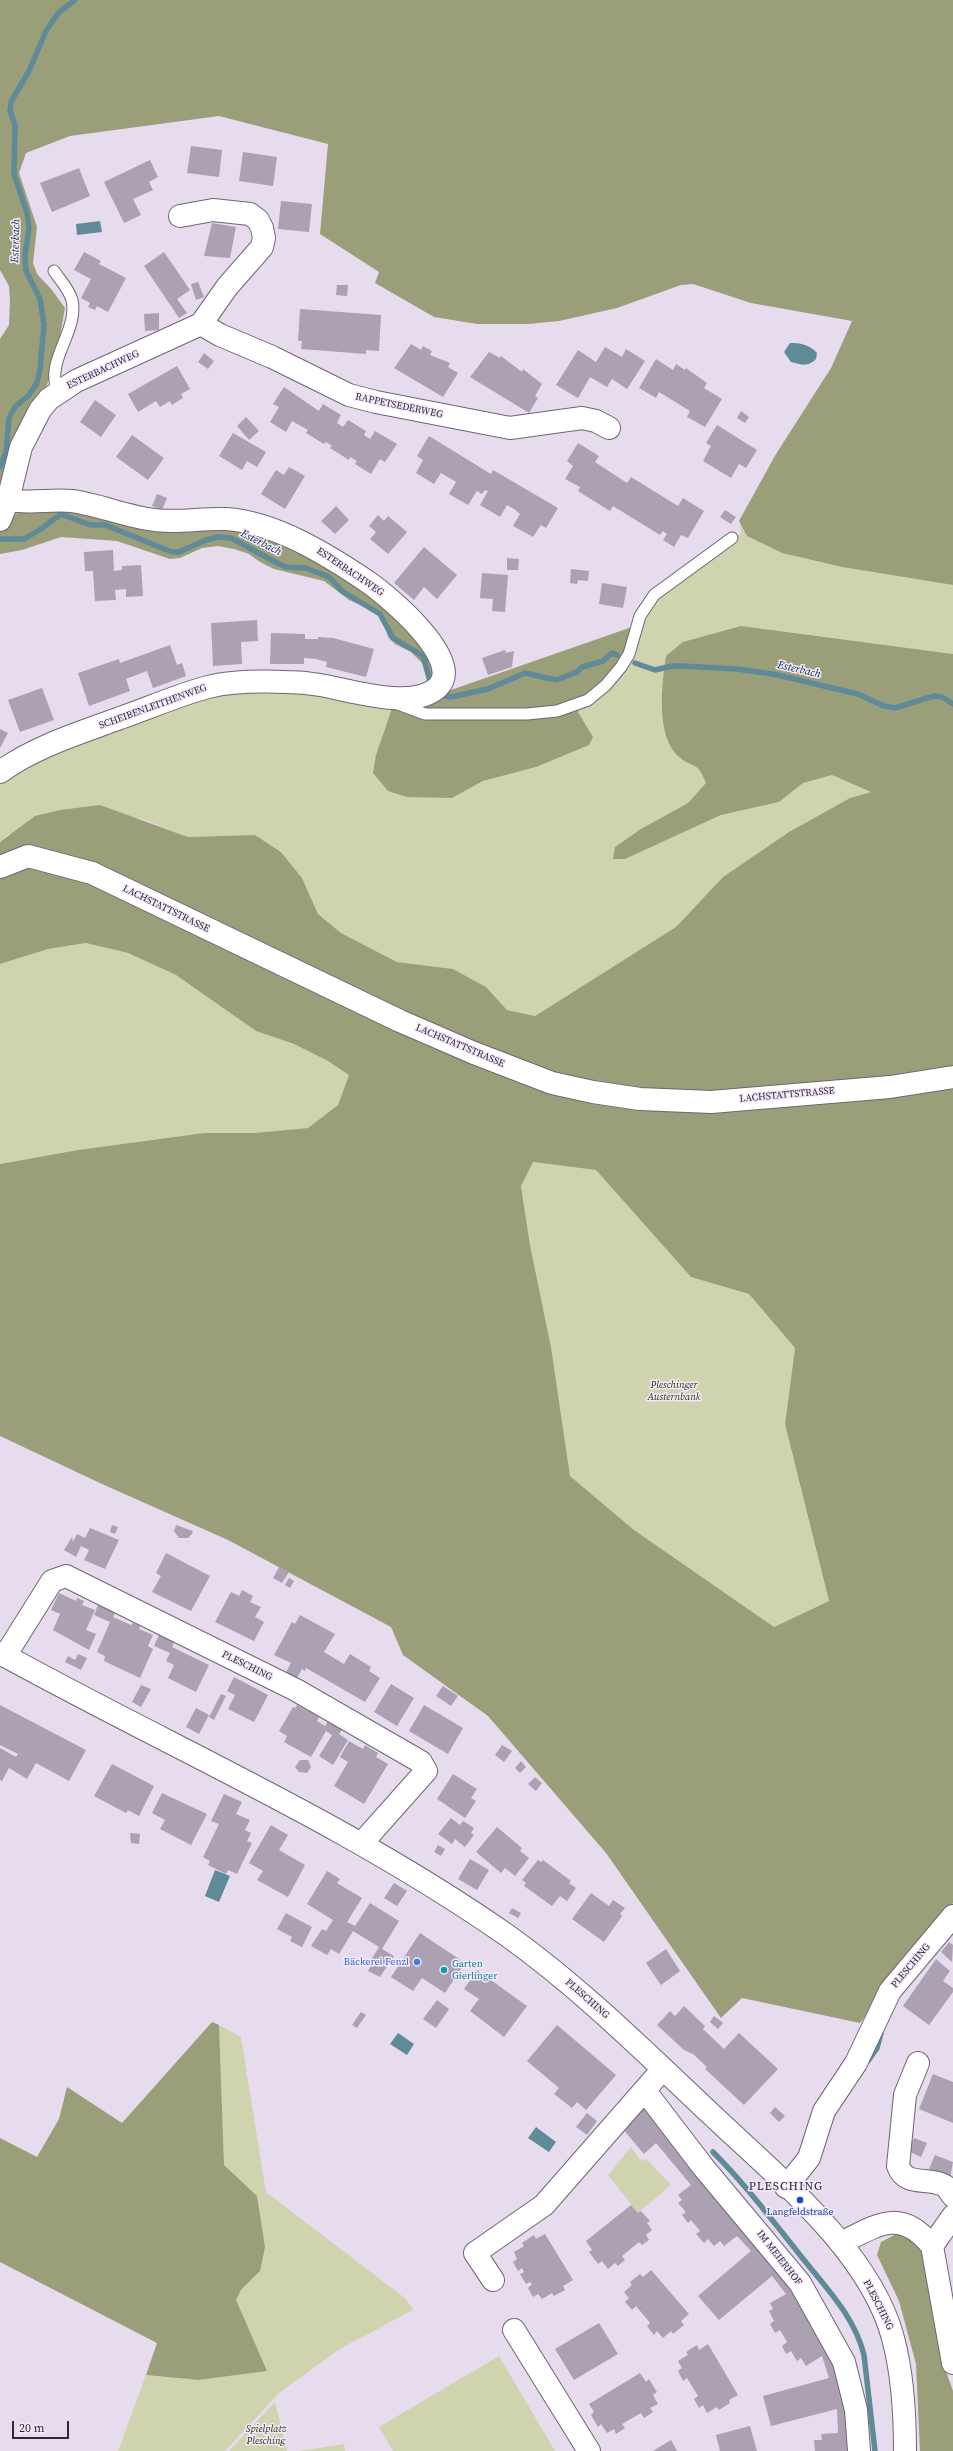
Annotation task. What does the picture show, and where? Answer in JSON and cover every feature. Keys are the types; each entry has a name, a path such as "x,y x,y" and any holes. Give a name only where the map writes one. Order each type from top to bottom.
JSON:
{"street":[{"name":"ESTERBACHWEG","path":"0,520 8,500 21,447 40,410 58,391 76,381 201,324 228,287 262,247 264,238 262,228 258,220 250,214 236,211 213,210 180,216"},
{"name":"RAPPETSEDERWEG","path":"201,324 220,335 272,357 350,395 369,400 510,428 582,418 596,421 609,428"},
{"name":"ESTERBACHWEG","path":"8,500 23,503 72,501 150,520 228,519 253,525 317,550 380,591 418,627 442,662 445,675 440,686 428,693 386,699"},
{"name":"SCHEIBENLEITHENWEG","path":"0,772 34,752 64,739 209,687 248,682 318,684 386,699"},
{"name":"LACHSTATTSTRASSE","path":"0,867 28,856 92,873 400,1021 552,1083 593,1092 640,1099 712,1102 890,1087 953,1077"},
{"name":"PLESCHING","path":"362,1843 426,1771 421,1762 296,1690 66,1576 52,1581 3,1654 280,1798 362,1843 439,1890 510,1937 590,2000 786,2187 841,2243 878,2302 893,2334 900,2369 905,2412 905,2451"},
{"name":"PLESCHING","path":"786,2187 809,2158 824,2111 856,2062 890,1991 953,1916"},
{"path":"918,2063 905,2095 898,2166 901,2173 909,2179 945,2186 953,2196"},
{"path":"493,2280 475,2253 544,2205 663,2069"},
{"name":"IM MEIERHOF","path":"645,2091 704,2168 800,2283 844,2362 856,2410 859,2451"},
{"path":"932,2246 953,2216"},
{"path":"841,2243 878,2225 903,2222 921,2233 932,2246 953,2363"},
{"path":"514,2330 589,2451"}],"lane":[{"path":"54,271 71,298 74,314 54,376 58,391"},
{"path":"386,699 425,714 527,714 557,711 588,700 606,685 621,667 629,654 640,616 654,595 732,538"}],"green space":[{"path":"0,0 953,0 953,585 842,567 782,553 747,536 739,521 776,454 831,368 852,321 751,303 693,284 681,285 617,308 559,321 528,324 477,324 434,317 375,283 379,272 320,234 328,144 219,116 70,136 26,153 19,173 37,227 33,263 37,274 52,290 65,308 57,353 48,382 0,510 0,339 9,325 10,301 9,286 0,270"},
{"path":"69,505 253,531 345,575 419,637 438,673 428,682 423,664 411,652 395,644 388,637 385,626 379,616 369,609 349,600 324,581 274,569 260,562 249,554 234,549 218,546 202,548 180,558 170,559 117,541 61,537 22,550 0,554 0,528 15,515 31,508"},
{"path":"739,521 747,536 782,553 842,567 953,585 953,654 741,626 679,756 700,768 707,783 688,803 641,829 625,859 721,815 779,802 803,783 832,775 872,792 850,798 789,832 723,877 676,927 535,1016 507,1010 486,987 453,969 397,962 341,933 318,914 302,878 281,852 255,835 188,837 140,818 9,834 0,842 0,780 29,761 191,700 274,687 393,705 376,755 452,798 483,781 536,767 593,737 578,712 585,697 628,643 661,593 734,543 741,532"},
{"path":"741,626 953,654 953,1070 723,1093 634,1091 578,1079 521,1063 462,1041 123,881 0,860 0,842 35,816 60,810 100,805 188,837 255,835 281,852 302,878 318,914 341,933 397,962 453,969 486,987 507,1010 535,1016 676,927 723,877 789,832 850,798 871,792 832,775 803,783 779,802 721,815 625,859 613,859 615,847 641,829 688,803 706,783 700,771 695,766 684,761 671,748 666,736 663,723 662,694 666,656 683,642"},
{"path":"632,627 618,663 610,674 589,696 578,712 593,737 589,745 536,767 483,781 452,798 407,797 388,791 373,773 376,755 393,705 448,691"},
{"path":"30,865 57,869 576,1096 953,1084 953,1903 929,1930 860,2023 742,1998 721,2018 606,1853 488,1716 403,1655 391,1627 228,1540 102,1484 0,1436 0,1164 78,1150 204,1133 254,1133 308,1128 338,1105 349,1075 328,1061 294,1044 256,1031 176,975 128,953 86,943 48,949 0,964 0,876","holes":["533,1162 596,1170 691,1277 749,1294 795,1348 785,1424 829,1601 774,1627 634,1530 570,1476 551,1347 530,1245 521,1186"]},
{"path":"86,943 128,953 176,975 256,1031 294,1044 328,1061 349,1075 338,1105 308,1128 254,1133 204,1133 78,1150 0,1164 0,964 48,949"},
{"name":"Pleschinger Austernbank","path":"533,1162 596,1170 691,1277 749,1294 795,1348 785,1424 829,1601 774,1627 634,1530 570,1476 551,1347 530,1245 521,1186"},
{"path":"212,2022 219,2025 224,2165 257,2196 265,2247 260,2271 241,2290 236,2300 267,2371 198,2380 146,2375 157,2343 0,2262 0,2138 37,2157 59,2119 67,2087 122,2123"},
{"path":"219,2025 241,2037 266,2192 406,2299 413,2310 338,2350 278,2394 225,2451 118,2451 146,2375 195,2380 242,2319 236,2300 241,2290 260,2271 257,2196 224,2166"},
{"path":"631,2147 641,2161 646,2159 671,2185 638,2213 608,2175"},
{"path":"900,2232 917,2241 930,2267 943,2363 953,2391 953,2451 920,2451 916,2364 899,2301 877,2255 881,2242"},
{"path":"499,2356 555,2451 393,2451 379,2427"},
{"name":"Spielplatz Plesching","path":"275,2402 287,2451 229,2451"},
{"name":"Spielplatz Plesching","path":"344,2444 345,2451 299,2451"}],"water":[{"path":"100,221 102,232 77,235 76,224"},
{"path":"790,343 808,346 817,353 816,359 805,365 791,362 784,352"},
{"path":"215,1870 230,1876 219,1902 205,1896"},
{"path":"398,2033 414,2044 407,2055 390,2044"},
{"path":"536,2127 556,2142 549,2152 528,2138"}],"building":[{"path":"191,146 222,150 219,177 187,173"},
{"path":"243,152 277,157 273,186 239,181"},
{"path":"150,160 158,177 149,182 153,190 133,199 141,215 124,223 104,182"},
{"path":"79,168 90,196 52,212 40,183"},
{"path":"281,201 312,204 309,232 278,229"},
{"path":"212,223 236,227 230,258 204,256"},
{"path":"84,252 101,261 99,264 126,278 108,312 97,306 95,310 88,307 90,303 81,298 91,279 74,270"},
{"path":"164,252 190,290 177,299 187,313 179,318 144,266"},
{"path":"198,282 204,297 196,300 191,284"},
{"path":"337,285 348,285 347,296 336,295"},
{"path":"300,309 381,315 379,351 366,350 366,354 301,349 302,341 298,341"},
{"path":"159,313 159,330 145,331 144,314"},
{"path":"411,344 421,350 423,346 432,351 430,355 450,363 448,367 458,373 443,397 394,368"},
{"path":"605,347 622,357 626,349 645,361 627,389 612,379 607,387 590,377 578,398 556,385 578,350 596,362"},
{"path":"489,352 500,358 501,356 522,372 523,369 542,384 535,396 538,398 529,413 470,377"},
{"path":"204,353 214,361 208,369 198,362"},
{"path":"656,359 673,370 676,364 685,370 686,368 707,383 704,388 722,399 705,427 687,417 690,411 659,392 656,398 639,388"},
{"path":"177,366 190,389 181,394 183,398 172,405 170,401 160,407 156,401 138,412 128,394"},
{"path":"284,387 319,411 323,404 341,415 337,423 343,427 348,420 366,431 364,435 370,439 375,431 397,444 385,462 380,459 371,474 355,464 357,461 350,457 349,460 330,448 332,446 326,442 324,444 306,433 308,430 292,421 286,432 270,422 279,407 273,404"},
{"path":"95,400 116,415 101,437 80,422"},
{"path":"741,411 749,417 745,423 737,418"},
{"path":"246,417 259,431 249,440 237,426"},
{"path":"717,425 757,450 746,468 739,464 731,478 703,461 711,446 706,443"},
{"path":"233,433 266,452 257,467 247,461 242,470 219,456"},
{"path":"132,435 164,458 148,480 116,457"},
{"path":"429,436 491,474 493,470 558,508 546,528 541,525 533,537 513,526 520,514 514,509 507,505 500,517 480,505 488,491 485,490 482,494 477,491 468,505 449,494 456,482 441,473 434,484 416,473 423,460 417,456"},
{"path":"578,443 599,456 595,462 627,483 631,477 678,506 683,498 704,511 688,538 681,535 674,547 663,540 667,534 663,531 660,535 613,506 610,511 578,491 580,487 565,479 573,466 567,461"},
{"path":"289,467 305,476 285,509 261,494 276,470 284,475"},
{"path":"157,494 167,498 162,510 152,506"},
{"path":"336,506 349,520 335,534 321,521"},
{"path":"725,510 736,517 731,524 720,517"},
{"path":"378,515 384,521 388,516 407,532 388,554 370,539 376,532 369,526"},
{"path":"424,547 457,575 437,599 424,587 414,600 394,583"},
{"path":"113,550 114,571 122,570 122,566 141,565 143,596 126,597 126,589 115,590 116,600 95,601 93,571 85,571 84,552"},
{"path":"507,558 519,559 518,570 507,570"},
{"path":"571,569 589,571 588,581 578,580 577,584 570,583"},
{"path":"482,573 508,575 505,612 492,611 493,599 480,598"},
{"path":"602,583 627,587 623,608 599,604"},
{"path":"257,620 258,641 241,642 242,664 213,666 211,623"},
{"path":"271,633 305,634 305,639 318,639 318,637 333,638 374,649 366,677 326,667 327,662 316,659 304,658 304,664 270,664"},
{"path":"170,645 177,665 182,663 186,676 153,688 147,671 126,679 130,691 89,706 78,673 119,659 120,663"},
{"path":"505,650 506,653 514,651 512,667 488,675 482,658"},
{"path":"42,688 54,720 20,732 8,700"},
{"path":"0,729 8,733 0,748"},
{"path":"112,1525 118,1527 115,1534 110,1532"},
{"path":"176,1525 193,1531 192,1534 188,1538 179,1538 174,1531"},
{"path":"90,1528 119,1540 105,1569 84,1560 89,1550 81,1546 76,1557 64,1550 72,1537 73,1542 77,1534 85,1538"},
{"path":"166,1553 210,1576 191,1611 152,1592 161,1576 156,1573"},
{"path":"279,1567 289,1572 282,1583 273,1578"},
{"path":"289,1578 294,1581 290,1588 285,1585"},
{"path":"242,1590 253,1596 250,1602 261,1607 255,1617 264,1622 254,1641 215,1622 231,1592 239,1596"},
{"path":"59,1593 76,1601 77,1598 84,1601 82,1605 95,1610 86,1630 96,1634 89,1650 53,1630 60,1614 51,1610"},
{"path":"100,1600 117,1608 113,1617 131,1625 133,1623 140,1626 139,1629 153,1635 148,1646 153,1649 140,1678 104,1661 105,1656 97,1652 110,1622 94,1615"},
{"path":"300,1615 335,1634 324,1652 344,1664 350,1654 371,1667 369,1671 380,1678 365,1702 306,1668 305,1671 302,1669 296,1680 285,1674 291,1663 274,1655 292,1622 295,1624"},
{"path":"161,1630 177,1636 172,1647 209,1665 196,1692 168,1678 174,1665 166,1661 170,1653 154,1646"},
{"path":"78,1654 87,1658 81,1670 65,1662 68,1656 75,1660"},
{"path":"234,1677 268,1695 254,1722 228,1709 235,1695 227,1691"},
{"path":"391,1684 414,1698 397,1726 374,1712"},
{"path":"141,1685 151,1689 141,1707 132,1702"},
{"path":"443,1686 458,1696 451,1706 436,1696"},
{"path":"221,1694 226,1696 214,1720 209,1717"},
{"path":"0,1705 86,1750 69,1781 36,1763 27,1779 9,1768 2,1781 0,1780 0,1748 16,1757 18,1754 0,1745"},
{"path":"297,1705 319,1717 317,1721 325,1726 330,1718 344,1727 339,1734 348,1740 333,1765 319,1756 332,1735 326,1731 311,1757 284,1742 287,1736 279,1731 293,1707 295,1708"},
{"path":"424,1705 463,1728 448,1754 409,1731"},
{"path":"196,1708 209,1715 199,1734 186,1727"},
{"path":"349,1741 363,1749 365,1745 378,1753 376,1757 388,1764 364,1804 334,1786 348,1762 340,1757"},
{"path":"502,1745 512,1751 504,1762 495,1755"},
{"path":"300,1760 308,1760 311,1767 307,1773 299,1772 295,1767"},
{"path":"521,1761 526,1767 520,1773 515,1768"},
{"path":"112,1764 154,1786 139,1816 128,1810 126,1813 94,1796"},
{"path":"453,1774 477,1789 471,1798 476,1801 465,1818 437,1799"},
{"path":"535,1777 542,1783 536,1791 528,1784"},
{"path":"162,1793 207,1814 191,1845 160,1829 165,1820 152,1813"},
{"path":"224,1794 242,1802 236,1814 250,1820 245,1830 251,1833 247,1841 252,1843 237,1874 228,1870 226,1874 208,1865 210,1861 203,1857 219,1824 211,1821"},
{"path":"451,1818 460,1825 463,1821 474,1828 471,1833 474,1835 465,1847 455,1839 452,1844 438,1834"},
{"path":"271,1825 288,1835 279,1850 305,1865 288,1897 257,1880 263,1871 249,1863"},
{"path":"497,1827 522,1848 520,1851 529,1858 515,1876 505,1868 501,1873 476,1852"},
{"path":"130,1833 140,1834 139,1844 131,1843"},
{"path":"438,1845 445,1849 441,1856 434,1852"},
{"path":"470,1859 489,1870 477,1890 458,1879"},
{"path":"538,1860 541,1862 543,1860 571,1881 569,1883 576,1888 567,1901 560,1896 552,1906 524,1886 526,1883 522,1880"},
{"path":"327,1871 340,1879 337,1883 362,1898 347,1922 355,1926 370,1903 399,1921 382,1949 394,1956 380,1977 368,1971 371,1965 369,1963 379,1947 353,1931 339,1954 331,1949 327,1955 311,1946 322,1929 326,1931 333,1920 307,1904"},
{"path":"394,1883 407,1891 397,1906 384,1898"},
{"path":"591,1893 609,1906 613,1900 625,1908 620,1914 622,1916 604,1942 572,1919"},
{"path":"512,1908 521,1913 518,1918 509,1913"},
{"path":"286,1913 312,1927 302,1947 290,1941 292,1937 277,1929"},
{"path":"420,1933 465,1963 445,1993 422,1978 413,1991 391,1977"},
{"path":"949,1942 953,1945 952,1962 941,1952"},
{"path":"666,1949 680,1971 661,1985 646,1963"},
{"path":"936,1959 950,1971 943,1981 953,1988 953,1992 929,2025 903,2006"},
{"path":"477,1970 527,2006 504,2037 470,2011 479,1999 464,1989"},
{"path":"437,2000 449,2009 436,2028 423,2019"},
{"path":"684,2006 705,2026 703,2029 724,2049 739,2033 778,2069 744,2105 705,2069 707,2067 693,2054 684,2050 657,2025 670,2011 675,2016"},
{"path":"361,2012 366,2015 357,2028 352,2025"},
{"path":"714,2016 723,2023 718,2029 710,2022"},
{"path":"557,2025 616,2075 586,2110 577,2102 572,2108 554,2094 559,2088 527,2061"},
{"path":"933,2074 953,2082 953,2123 919,2109"},
{"path":"647,2106 745,2221 843,2365 849,2451 815,2451 814,2440 822,2440 821,2434 838,2433 837,2409 771,2426 763,2396 829,2378 822,2356 806,2366 801,2358 797,2361 791,2351 786,2354 782,2346 787,2342 780,2330 775,2333 770,2324 774,2321 769,2311 773,2309 770,2303 786,2294 772,2276 719,2320 698,2296 751,2251 737,2236 724,2246 720,2241 714,2246 708,2239 704,2243 696,2234 700,2231 691,2220 688,2223 682,2215 686,2212 678,2203 682,2200 678,2195 691,2185 656,2143 644,2154 621,2127"},
{"path":"775,2107 785,2116 779,2122 770,2113"},
{"path":"587,2113 597,2121 587,2135 576,2127"},
{"path":"914,2138 927,2143 921,2157 908,2151"},
{"path":"935,2155 953,2162 950,2178 929,2169"},
{"path":"631,2205 638,2213 641,2211 650,2221 647,2223 652,2230 646,2235 649,2240 642,2245 639,2242 622,2256 625,2260 618,2266 615,2263 608,2269 602,2261 598,2264 589,2252 592,2250 586,2241"},
{"path":"545,2234 573,2280 563,2286 565,2290 554,2296 552,2293 542,2299 538,2294 533,2297 528,2288 532,2284 530,2282 526,2284 520,2274 524,2272 522,2268 518,2271 513,2262 517,2259 514,2252 524,2246 522,2243 534,2235 536,2239"},
{"path":"651,2270 689,2314 681,2321 684,2325 673,2334 671,2331 663,2338 657,2331 654,2335 647,2326 650,2323 636,2306 632,2310 625,2302 629,2298 624,2292 632,2285 630,2282 640,2274 643,2277"},
{"path":"599,2323 618,2354 574,2380 555,2349"},
{"path":"708,2344 738,2395 729,2400 730,2403 719,2410 717,2407 707,2413 703,2405 699,2408 694,2399 698,2396 687,2378 683,2381 678,2371 682,2368 678,2361 688,2355 686,2352 697,2345 699,2350"},
{"path":"640,2373 646,2382 649,2379 657,2392 653,2395 658,2404 650,2408 653,2412 644,2418 641,2413 622,2424 625,2428 616,2434 614,2429 607,2433 601,2424 598,2427 591,2415 594,2412 589,2404"},
{"path":"750,2426 757,2451 720,2451 716,2435"},
{"path":"671,2440 677,2451 653,2451"}],"waterway":[{"name":"Esterbach","path":"0,467 6,452 9,418 15,407 29,395 37,383 40,369 44,325 40,299 26,271 25,255 29,228 27,213 14,174 15,125 10,111 11,102 29,71 46,31 59,12 75,0"},
{"name":"Esterbach","path":"0,539 24,539 41,529 61,514 90,525 106,525 172,552 179,552 206,540 218,537 231,538 286,567 306,568 329,577 342,591 380,614 393,638 423,656 430,681"},
{"name":"Esterbach","path":"444,696 451,697 488,689 525,673 556,680 577,672 582,667 603,661 612,653 617,655"},
{"name":"Esterbach","path":"635,663 655,670 672,666 682,666 737,669 773,674 858,694 884,706 895,708 934,696 942,697 953,704"},
{"path":"868,2061 877,2048 881,2033"},
{"path":"713,2152 747,2189 829,2290 846,2314 864,2355 875,2451"}],"place":[{"name":"Bäckerei Fenzl","path":"417,1962"},
{"name":"Garten Gierlinger","path":"444,1970"},
{"name":"Langfeldstraße","path":"800,2200"}],"district":[{"name":"PLESCHING","path":"786,2187"}]}
